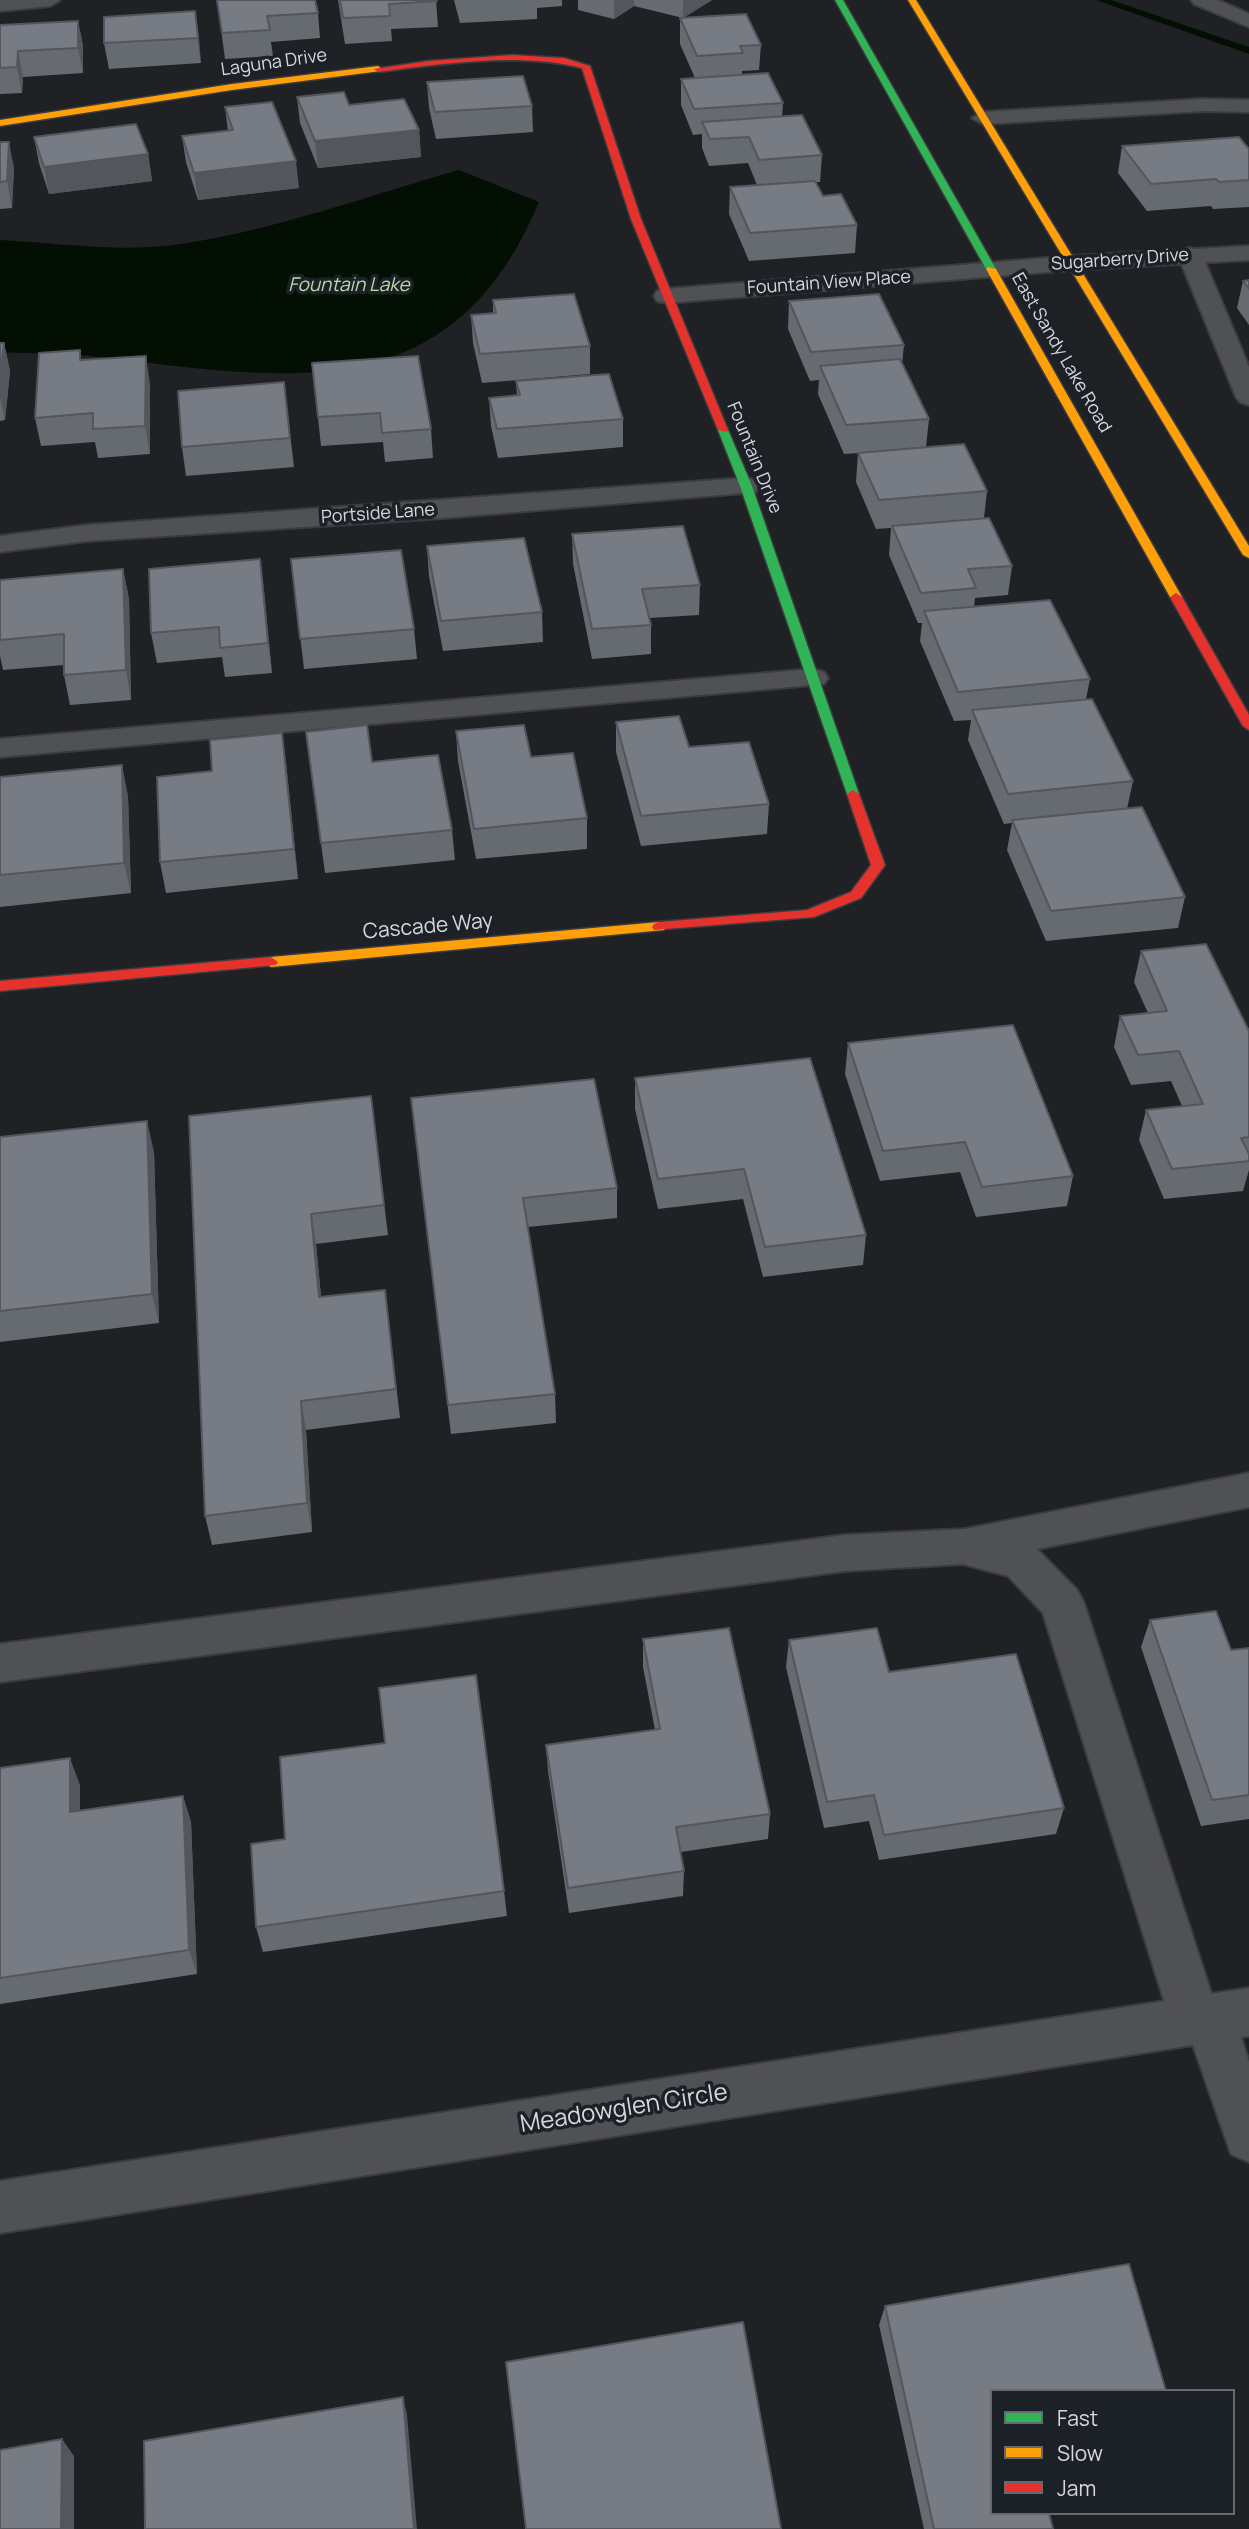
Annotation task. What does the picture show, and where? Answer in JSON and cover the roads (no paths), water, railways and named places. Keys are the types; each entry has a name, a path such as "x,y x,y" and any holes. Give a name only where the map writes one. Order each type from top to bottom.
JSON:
{"street":[{"path":"0,5 50,0"},
{"name":"East Sandy Lake Road","path":"839,0 1249,726"},
{"path":"912,0 1249,555"},
{"path":"1201,0 1249,21"},
{"name":"Laguna Drive","path":"0,123 279,80 414,65 554,57"},
{"name":"Fountain Drive","path":"554,57 586,66 636,219 746,486 878,865 856,895"},
{"path":"983,118 1191,105 1249,106"},
{"name":"Sugarberry Drive","path":"992,270 1249,253"},
{"path":"1190,255 1249,397"},
{"name":"Fountain View Place","path":"666,296 992,270"},
{"name":"Portside Lane","path":"4,542 746,486"},
{"path":"0,748 813,678"},
{"name":"Cascade Way","path":"0,986 809,914 856,895"},
{"path":"0,1662 845,1553 963,1546 1249,1490"},
{"path":"963,1546 1022,1562 1062,1603 1218,2017 1249,2136"},
{"name":"Meadowglen Circle","path":"0,2207 1218,2017"}],"water":[{"name":"Fountain Lake","path":"459,170 539,202 502,271 457,320 407,351 352,367 291,373 227,371 79,355 0,352 0,240 136,248 181,244 285,221"}],"waterway":[{"path":"1101,0 1249,51"}]}
